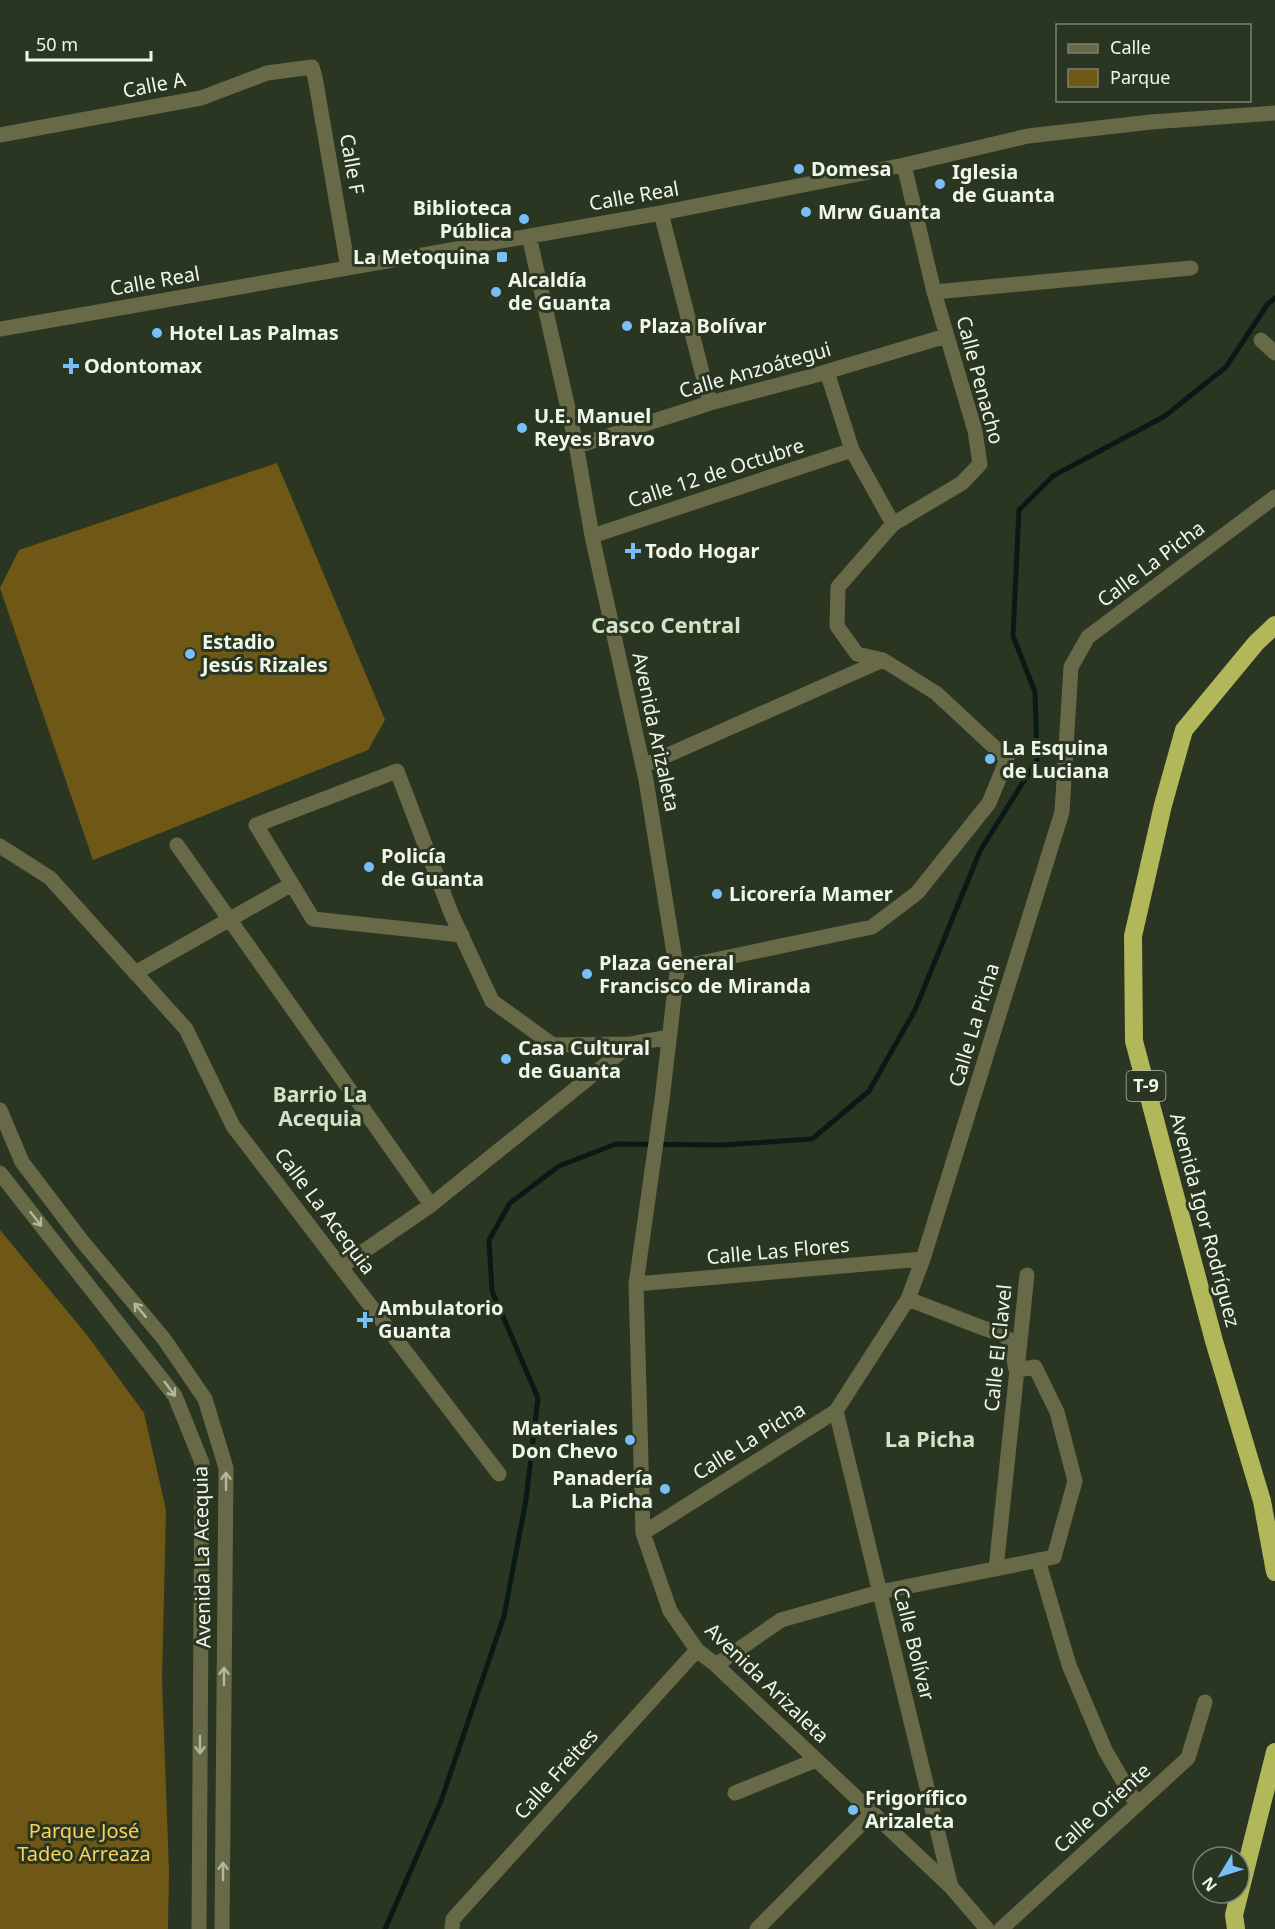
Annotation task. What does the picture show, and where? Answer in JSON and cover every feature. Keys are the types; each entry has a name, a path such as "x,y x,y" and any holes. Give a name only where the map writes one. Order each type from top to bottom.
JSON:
{"highway":[{"name":"Avenida Igor Rodríguez","path":"1275,625 1256,643 1185,730 1163,805 1133,936 1134,1041 1214,1341 1262,1501 1275,1572"},
{"path":"1236,1929 1234,1915 1275,1752"}],"street":[{"name":"Calle A","path":"0,135 201,98 267,73 312,67"},
{"name":"Calle F","path":"312,67 348,268"},
{"name":"Calle Real","path":"0,329 661,213 904,165 1028,136 1151,122 1275,112"},
{"name":"Calle Penacho","path":"676,968 872,927 917,893 989,803 1007,759 936,693 883,660 857,654 837,626 838,587 893,524 962,483 980,464 975,431 934,292 904,165"},
{"path":"661,213 710,403"},
{"name":"Avenida Arizaleta","path":"529,236 577,446 592,536 643,766 676,968 662,1100 636,1284 643,1533 670,1611 697,1650 717,1665 951,1887 987,1929"},
{"path":"934,292 1191,268"},
{"name":"Calle Anzoátegui","path":"577,446 710,403 827,372 946,336"},
{"path":"1261,340 1275,353"},
{"path":"827,372 852,450 893,524"},
{"name":"Calle 12 de Octubre","path":"592,536 852,450"},
{"name":"Calle La Picha","path":"643,1533 836,1411 908,1299 923,1259 1062,812 1071,667 1088,637 1275,497"},
{"path":"643,766 883,660"},
{"path":"462,935 313,919 256,825 397,771 451,913 462,935 492,1001 553,1045 631,1044 669,1037"},
{"path":"177,845 431,1205"},
{"name":"Calle La Acequia","path":"0,846 50,878 186,1029 233,1126 499,1474"},
{"path":"135,973 292,884"},
{"path":"341,1268 431,1205 631,1044"},
{"name":"Avenida La Acequia","path":"0,1110 22,1162 82,1241 164,1340 205,1398 226,1467 222,1929"},
{"name":"Avenida La Acequia","path":"0,1173 175,1396 202,1463 199,1929"},
{"name":"Calle Las Flores","path":"636,1284 923,1259"},
{"name":"Calle El Clavel","path":"996,1569 1027,1275"},
{"path":"717,1665 781,1620 880,1592 1054,1557 1075,1481 1057,1412 1035,1367 1016,1370 1010,1341 1002,1334 908,1299"},
{"name":"Calle Bolívar","path":"836,1411 951,1887"},
{"path":"1038,1560 1069,1665 1105,1750 1137,1805"},
{"name":"Calle Freites","path":"452,1929 453,1919 697,1650"},
{"name":"Calle Oriente","path":"1000,1929 1188,1758 1205,1702"},
{"path":"735,1793 816,1760"},
{"path":"757,1929 872,1813"}],"green space":[{"name":"Estadio Jesús Rizales","path":"277,463 385,720 368,750 93,860 0,588 19,550"},
{"name":"Parque José Tadeo Arreaza","path":"0,1230 87,1335 144,1413 166,1510 162,1680 169,1871 168,1929 0,1929"}],"waterway":[{"path":"385,1929 441,1801 504,1616 526,1500 538,1398 492,1291 489,1240 510,1203 559,1166 616,1144 723,1145 812,1139 869,1091 915,1010 980,851 1037,760 1035,692 1013,636 1019,510 1053,476 1165,416 1226,367 1267,305 1275,298"}],"place":[{"name":"Domesa","path":"799,169"},
{"name":"Iglesia de Guanta","path":"940,184"},
{"name":"Mrw Guanta","path":"806,212"},
{"name":"Biblioteca Pública","path":"524,219"},
{"name":"La Metoquina","path":"502,257"},
{"name":"Alcaldía de Guanta","path":"496,292"},
{"name":"Plaza Bolívar","path":"627,326"},
{"name":"Hotel Las Palmas","path":"157,333"},
{"name":"Odontomax","path":"71,366"},
{"name":"U.E. Manuel Reyes Bravo","path":"522,428"},
{"name":"Todo Hogar","path":"633,551"},
{"name":"Estadio Jesús Rizales","path":"190,654"},
{"name":"La Esquina de Luciana","path":"990,759"},
{"name":"Policía de Guanta","path":"369,867"},
{"name":"Licorería Mamer","path":"717,894"},
{"name":"Plaza General Francisco de Miranda","path":"587,974"},
{"name":"Casa Cultural de Guanta","path":"506,1059"},
{"name":"Ambulatorio Guanta","path":"365,1320"},
{"name":"Materiales Don Chevo","path":"630,1440"},
{"name":"Panadería La Picha","path":"665,1489"},
{"name":"Frigorífico Arizaleta","path":"853,1810"}],"district":[{"name":"Casco Central","path":"666,625"},
{"name":"Barrio La Acequia","path":"320,1107"},
{"name":"La Picha","path":"930,1439"}]}
